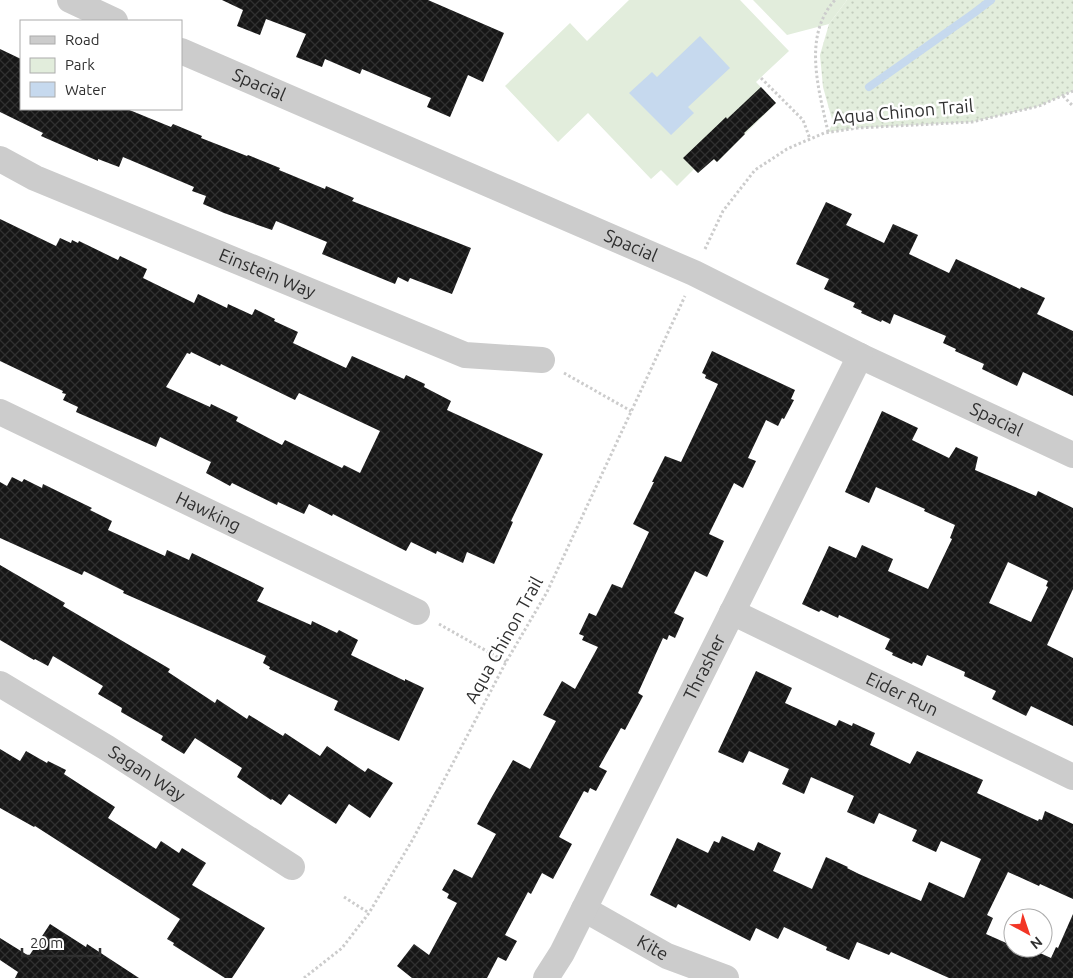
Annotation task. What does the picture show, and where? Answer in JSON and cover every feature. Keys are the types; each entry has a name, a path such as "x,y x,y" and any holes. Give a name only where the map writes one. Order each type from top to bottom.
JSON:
{"street":[{"path":"70,0 113,20"},
{"name":"Spacial","path":"182,51 694,273 860,356 1073,455"},
{"name":"Einstein Way","path":"0,159 44,181 465,355 542,360"},
{"name":"Thrasher","path":"546,978 562,953 860,356"},
{"name":"Hawking","path":"0,412 418,612"},
{"name":"Eider Run","path":"732,612 1073,777"},
{"name":"Sagan Way","path":"0,684 107,748 292,867"},
{"name":"Kite","path":"584,909 667,956 726,978"}],"path":[{"path":"828,132 816,79 815,51 820,26 835,0"},
{"path":"761,78 803,120 810,139"},
{"name":"Aqua Chinon Trail","path":"704,250 723,211 755,170 787,149 810,139 828,132 857,128 972,122 1039,106 1073,91"},
{"path":"1063,96 1073,106"},
{"name":"Aqua Chinon Trail","path":"304,978 342,948 369,913 413,839 506,662 547,592 689,289"},
{"path":"542,360 631,411"},
{"path":"418,612 506,662"},
{"path":"344,897 369,913"}],"green space":[{"path":"629,0 740,0 789,51 756,82 776,103 717,162 713,159 698,173 694,169 677,186 661,170 651,179 588,113 558,142 505,86 570,23 587,41"},
{"path":"753,0 847,0 829,24 787,35"},
{"path":"847,0 1073,0 1073,91 1039,106 972,122 857,128 828,132 833,123 823,87 820,55 829,24"}],"water":[{"path":"700,36 730,68 688,107 694,113 671,135 629,93 652,72 657,77"}],"building":[{"path":"222,0 428,0 504,33 483,82 468,75 450,117 427,107 431,98 362,69 360,74 325,59 322,67 296,57 306,34 266,19 260,35 237,26 243,10"},
{"path":"0,49 20,59 20,110 129,110 171,127 173,124 202,136 201,138 280,168 279,170 325,189 326,186 354,198 352,201 471,248 452,294 410,278 408,282 398,277 395,284 322,254 327,242 276,221 272,230 224,213 203,204 206,196 192,191 194,187 123,157 119,167 98,159 98,161 41,136 43,133 0,112"},
{"path":"761,87 776,103 717,162 714,159 698,173 683,158"},
{"path":"826,202 852,214 846,225 884,243 893,224 918,235 909,254 949,273 956,259 1020,289 1021,287 1045,298 1037,314 1073,331 1073,396 1023,372 1017,386 982,369 984,364 955,351 956,349 943,343 946,336 894,314 890,324 882,320 881,322 861,313 862,311 853,307 855,303 824,289 829,279 796,264"},
{"path":"0,219 56,246 60,238 71,243 72,240 78,243 79,241 118,260 120,256 147,269 143,278 194,303 198,294 227,308 228,304 252,315 255,309 275,319 274,321 298,332 293,343 346,368 352,356 404,379 406,375 425,384 424,387 451,401 447,410 543,454 511,521 513,522 494,564 467,552 463,563 437,551 436,554 411,542 406,551 309,504 304,514 278,502 277,505 232,483 230,486 206,473 211,462 160,437 156,447 76,412 78,407 63,400 66,394 62,393 63,391 0,361","holes":["191,352 220,366 221,364 295,400 299,393 380,431 360,473 344,465 342,468 285,440 282,445 236,421 238,417 211,404 210,407 166,387 187,353 190,354"]},
{"path":"712,351 795,390 791,399 794,400 778,426 766,420 748,458 756,461 743,488 734,483 709,534 724,541 707,577 695,571 674,613 684,618 675,638 669,635 667,640 663,638 638,693 643,696 625,730 621,728 599,767 607,771 596,791 590,788 588,793 584,791 559,837 572,844 553,879 542,873 531,894 528,892 505,935 517,941 506,961 498,957 487,978 412,978 397,966 414,944 429,955 457,903 447,898 449,894 442,890 454,869 472,878 496,834 477,824 490,800 513,760 530,769 556,721 543,715 562,681 575,689 598,647 582,640 584,636 579,634 589,613 596,616 612,584 622,588 649,532 633,524 665,456 681,462 718,384 705,378 706,375 702,373"},
{"path":"882,411 918,428 912,440 949,458 956,447 978,457 975,470 1036,496 1038,491 1073,508 1073,589 1047,645 1073,658 1073,726 1031,706 1026,716 992,699 996,691 964,676 965,672 927,655 922,666 913,662 912,664 892,655 893,653 885,649 890,639 839,615 838,618 802,604 829,546 856,558 862,545 893,559 888,571 928,589 952,539 950,538 955,525 876,487 869,503 845,492","holes":["1008,562 1048,581 1046,586 1048,587 1031,622 989,603"]},
{"path":"12,477 22,482 24,479 42,488 43,484 92,508 90,510 112,521 108,530 165,556 167,550 189,560 192,553 264,588 257,601 311,625 312,621 337,633 339,630 358,640 351,655 424,688 399,741 334,710 338,701 269,669 270,667 263,663 266,656 123,593 124,591 84,571 82,575 0,538 0,482 7,486"},
{"path":"0,565 65,603 63,606 170,669 168,672 215,703 217,699 247,719 249,715 283,736 285,733 320,756 327,746 365,772 368,768 393,783 370,818 349,804 336,824 289,794 281,805 271,800 237,777 242,768 195,738 184,754 161,740 163,736 121,712 122,708 98,694 103,686 53,656 48,666 0,640"},
{"path":"756,671 792,688 785,703 836,726 839,720 852,726 853,723 875,733 870,745 910,764 917,751 983,780 977,793 1038,821 1039,819 1042,820 1045,811 1073,824 1073,899 1008,872 987,915 993,918 986,934 1003,942 1003,958 1053,958 1056,947 1058,948 1073,914 1073,978 949,978 891,952 889,955 857,942 849,960 826,950 827,947 784,927 778,939 756,928 750,941 678,904 676,908 650,895 677,838 708,853 714,841 719,843 722,836 754,851 758,842 781,853 773,871 812,889 826,857 859,874 921,901 929,882 964,898 981,859 941,841 936,852 912,841 917,830 879,813 874,824 847,812 854,796 811,777 804,794 782,784 789,769 749,751 743,763 718,752"},
{"path":"0,749 20,761 26,751 47,763 48,761 66,770 64,774 115,807 108,818 156,849 161,841 179,853 182,848 206,863 192,885 265,928 232,978 225,978 173,945 174,943 167,939 180,919 35,826 0,808"},
{"path":"50,924 86,947 87,944 139,978 15,978 18,972 0,960 0,938 29,956"}],"waterway":[{"path":"869,87 991,0"}]}
